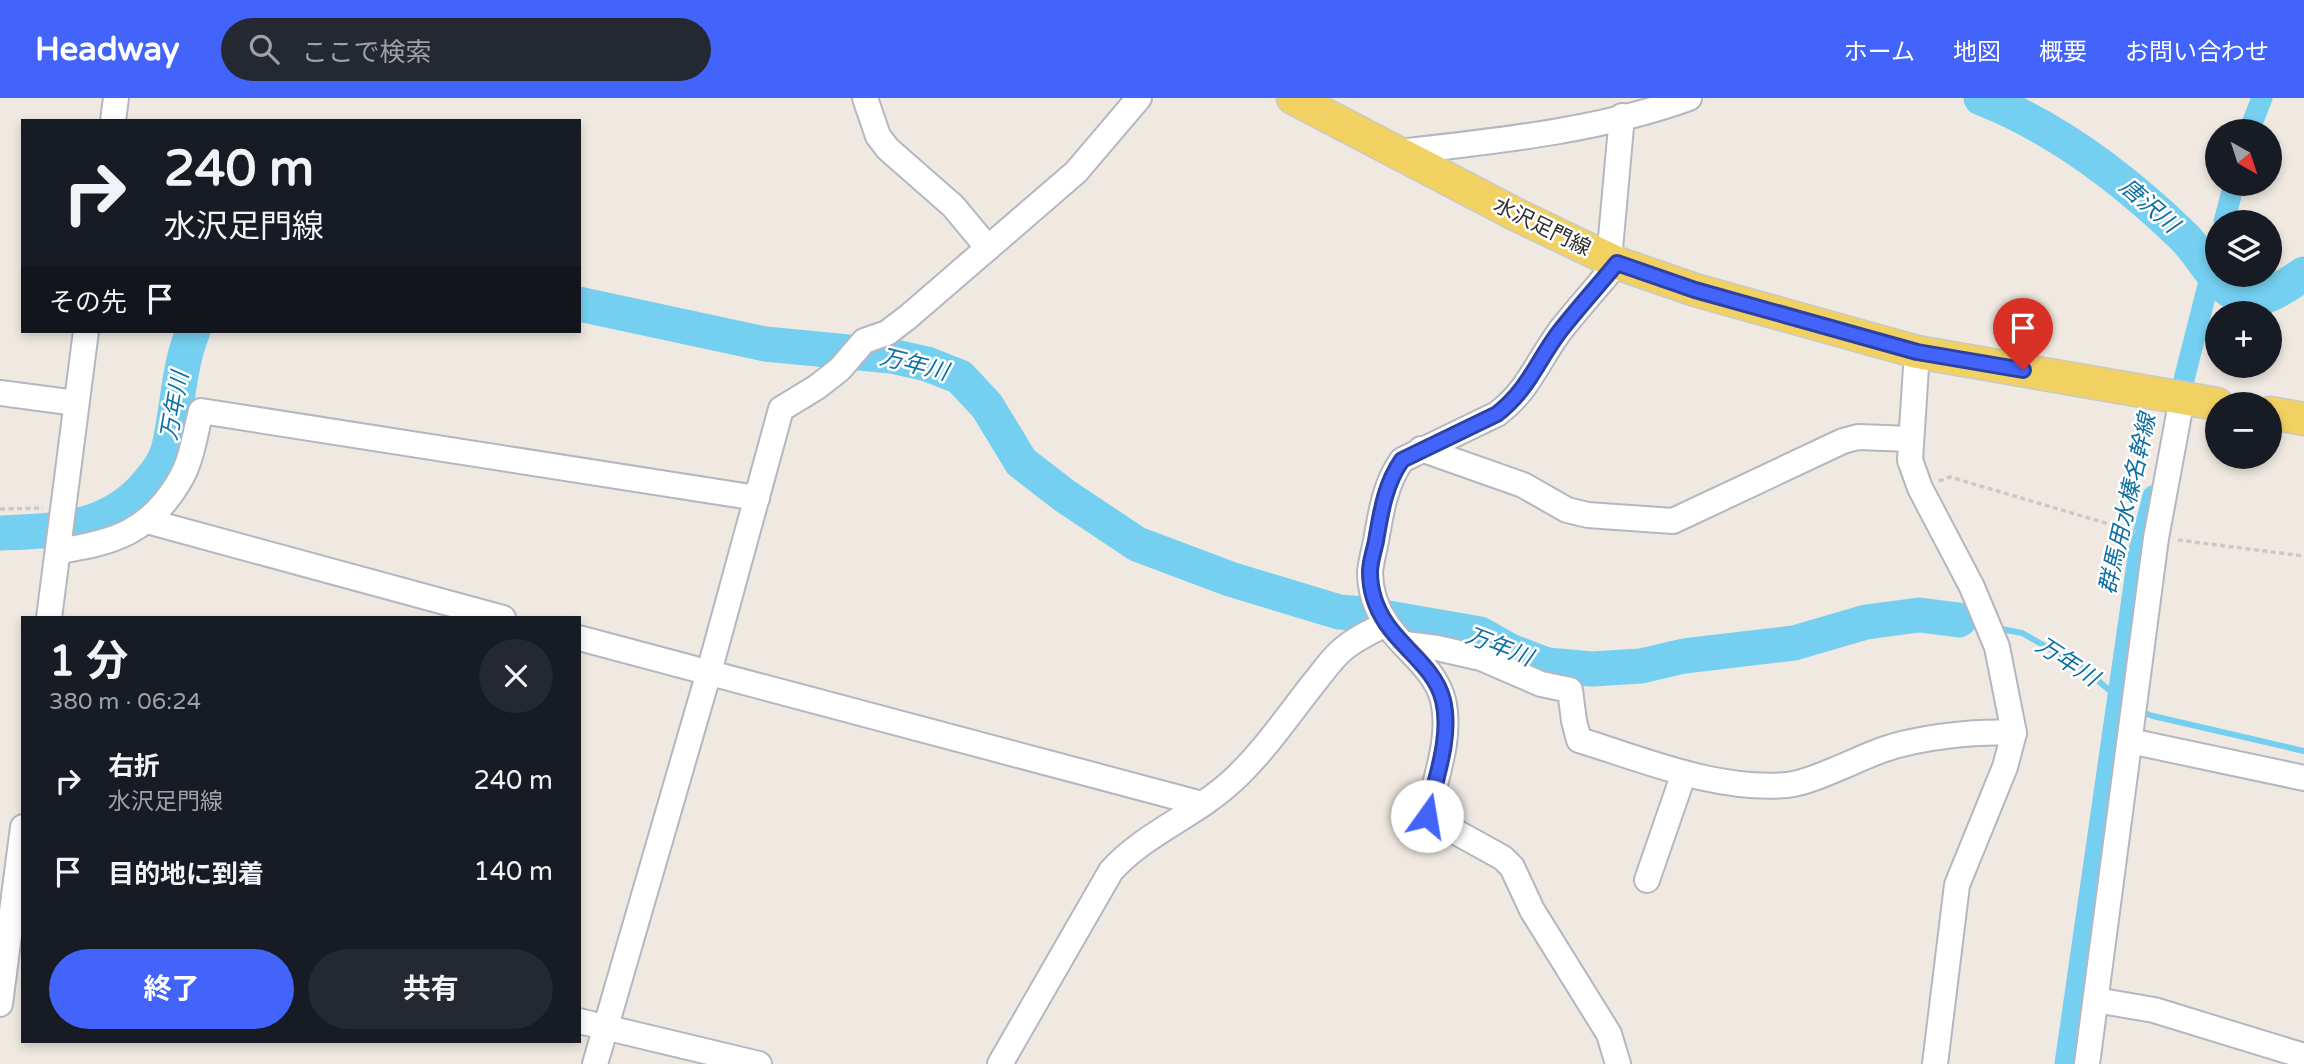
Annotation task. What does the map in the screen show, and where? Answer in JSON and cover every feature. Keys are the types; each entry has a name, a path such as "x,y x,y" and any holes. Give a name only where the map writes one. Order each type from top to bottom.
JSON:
{"main road":[{"name":"水沢足門線","path":"1293,98 1515,214 1613,261 1695,290 1917,352 2205,402"},
{"path":"2282,416 2304,419"}],"street":[{"path":"113,119 116,98"},
{"path":"865,98 878,136 888,149 953,206 988,248"},
{"path":"595,1064 782,409 840,369 864,341 887,333 908,317 1076,172 1139,98"},
{"path":"1399,152 1540,135 1622,117 1689,98"},
{"path":"1618,1064 1609,1034 1532,910 1512,867 1503,858 1427,816 1443,748 1446,720 1443,698 1430,674 1386,624 1372,592 1370,571 1381,509 1392,474 1402,460 1497,414 1511,403 1613,261 1622,117"},
{"path":"49,616 86,333"},
{"path":"1917,352 1910,460 1920,488 1995,640 2014,733 2005,767 1957,885 1935,1064"},
{"path":"0,394 76,403"},
{"path":"2087,1064 2156,538 2182,398"},
{"path":"58,551 96,545 124,536 147,521 181,479 201,411 757,498"},
{"path":"1421,449 1523,485 1551,502 1588,516 1673,521 1843,441 1858,437 1911,439"},
{"path":"147,521 496,616"},
{"path":"1000,1064 1111,871 1142,842 1231,782 1339,653 1357,638 1386,624"},
{"path":"581,639 1202,804"},
{"path":"1405,644 1481,657 1541,684 1570,690 1579,740 1684,773 1747,784 1789,785 1886,749 1953,736 1987,732 2014,733"},
{"path":"2131,731 2304,778"},
{"path":"1647,880 1684,773"},
{"path":"0,1003 13,884 21,838"},
{"path":"2096,1000 2154,1010 2304,1056"},
{"path":"581,1022 759,1064"}],"path":[{"path":"1920,488 1950,477 2156,538 2304,556"},
{"path":"0,509 63,508"}],"waterway":[{"name":"唐沢川","path":"1981,98 2037,124 2113,175 2183,236 2218,280 2236,294 2246,298 2261,298 2304,274"},
{"name":"群馬用水榛名幹線","path":"2254,119 2262,98"},
{"name":"群馬用水榛名幹線","path":"2227,210 2231,196"},
{"name":"群馬用水榛名幹線","path":"2176,411 2208,287"},
{"name":"万年川","path":"581,304 765,344 891,356 927,364 960,377 987,406 1021,462 1065,496 1137,544 1230,579 1339,612 1480,634 1510,651 1547,665 1592,669 1641,666 1684,656 1794,643 1866,622 1919,615 1959,620"},
{"name":"万年川","path":"0,533 80,525 99,519 133,499 161,466 168,452 184,359 192,333"},
{"name":"群馬用水榛名幹線","path":"2065,1064 2139,550 2153,496"},
{"name":"万年川","path":"1959,620 1979,624"},
{"name":"万年川","path":"1996,628 2022,633 2082,667 2129,707"},
{"name":"万年川","path":"2139,711 2304,751"}],"route":[{"path":"1427,816 1443,748 1446,720 1443,698 1430,674 1386,624 1372,592 1370,571 1381,509 1392,474 1402,460 1497,414 1511,403 1524,388 1559,333 1617,263 1695,290 1917,352 2023,370"}]}
